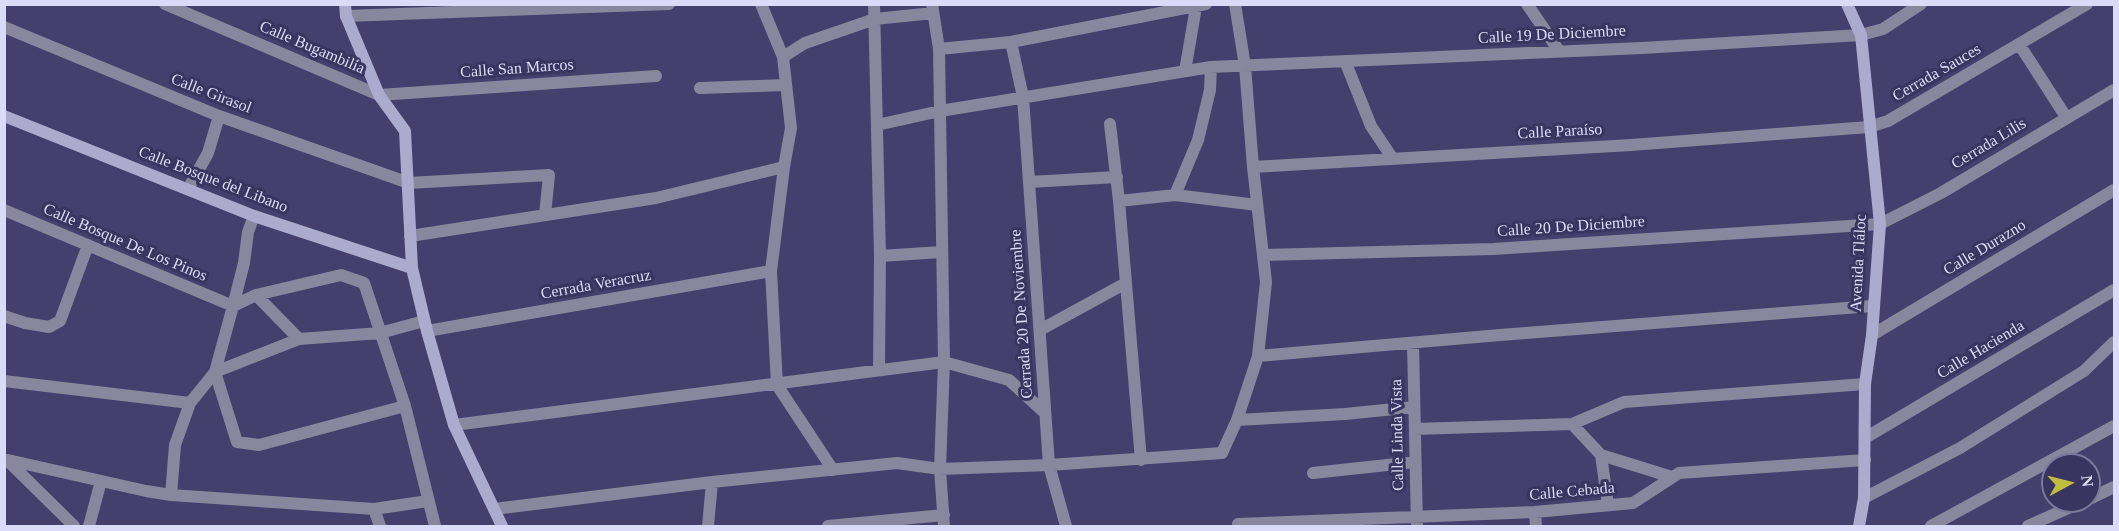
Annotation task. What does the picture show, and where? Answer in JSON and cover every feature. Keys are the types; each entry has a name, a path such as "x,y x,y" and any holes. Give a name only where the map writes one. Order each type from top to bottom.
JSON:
{"main road":[{"name":"Avenida Tláloc","path":"1847,4 1862,35 1880,224 1872,306 1872,335 1865,384 1864,498 1859,526"},
{"path":"345,10 379,95 405,131 412,268 425,326 454,425 502,526"},
{"name":"Calle Bosque del Libano","path":"4,116 254,216 412,268"}],"street":[{"name":"Calle Bugambilia","path":"165,4 379,95"},
{"path":"345,10 669,4"},
{"path":"761,4 783,57 791,128 771,271 777,384 833,470"},
{"path":"874,4 880,256 879,370"},
{"path":"495,509 712,482 897,463 940,469 1141,460 1221,453 1237,420 1258,356 1266,282 1253,167 1245,66 1234,4"},
{"name":"Calle 19 De Diciembre","path":"877,125 940,111 1211,67 1862,35 1883,29 1920,4"},
{"name":"Cerrada Sauces","path":"1869,127 1888,121 2087,4"},
{"path":"939,49 1011,42 1201,5 1185,71"},
{"path":"1530,6 1559,51"},
{"path":"783,57 805,43 875,19 933,9 939,49 944,362 940,469 944,521 828,526"},
{"name":"Calle Girasol","path":"4,27 219,116 409,183"},
{"name":"Cerrada 20 De Noviembre","path":"1011,42 1023,97 1049,465 1066,526"},
{"path":"2019,44 2066,117"},
{"path":"1345,61 1371,126 1392,159"},
{"path":"1175,195 1198,140 1209,90 1211,67"},
{"name":"Calle San Marcos","path":"379,95 656,76"},
{"path":"700,88 786,85"},
{"name":"Cerrada Lilis","path":"1880,224 1941,193 2115,90"},
{"path":"188,189 207,153 219,116"},
{"path":"1110,124 1119,201 1141,460"},
{"name":"Calle Paraíso","path":"1253,167 1631,145 1869,127"},
{"path":"410,236 656,198 784,167"},
{"path":"409,183 549,175 545,215"},
{"path":"1029,182 1116,177"},
{"name":"Calle Durazno","path":"1872,335 2115,190"},
{"path":"1119,201 1175,195 1257,206"},
{"name":"Calle Bosque De Los Pinos","path":"4,210 233,306"},
{"path":"171,495 175,445 190,403 215,372 244,263 248,232 254,216"},
{"name":"Calle 20 De Diciembre","path":"1263,255 1493,249 1880,224"},
{"path":"4,316 25,324 49,327 60,321 87,245"},
{"path":"880,256 941,252"},
{"name":"Cerrada Veracruz","path":"380,333 771,271"},
{"path":"233,306 256,295 341,276 364,283 405,406 435,526"},
{"path":"1040,330 1126,283"},
{"name":"Calle Hacienda","path":"1865,438 2115,290"},
{"path":"256,295 299,339"},
{"path":"1258,356 1872,306"},
{"path":"215,372 299,339 380,333"},
{"path":"1864,498 1960,448 2084,372 2115,342"},
{"name":"Calle Linda Vista","path":"1413,343 1417,522"},
{"path":"454,425 944,362 1009,381 1045,413"},
{"path":"215,372 237,442 259,445 405,406"},
{"path":"4,381 190,403"},
{"path":"1414,429 1572,424 1624,402 1865,384"},
{"path":"1237,420 1345,414 1414,407"},
{"path":"1572,424 1602,455 1672,477"},
{"path":"1931,526 2115,426"},
{"path":"1602,455 1608,506"},
{"path":"6,459 171,495 374,509 428,501"},
{"path":"6,459 74,526"},
{"name":"Calle Cebada","path":"1238,525 1417,522 1608,506 1633,503 1679,473 1864,460"},
{"path":"1312,472 1415,462"},
{"path":"89,526 101,481"},
{"path":"708,526 712,482"},
{"path":"2101,493 2115,487"},
{"path":"374,509 380,526"},
{"path":"1535,512 1536,526"},
{"path":"2028,526 2057,513"}]}
